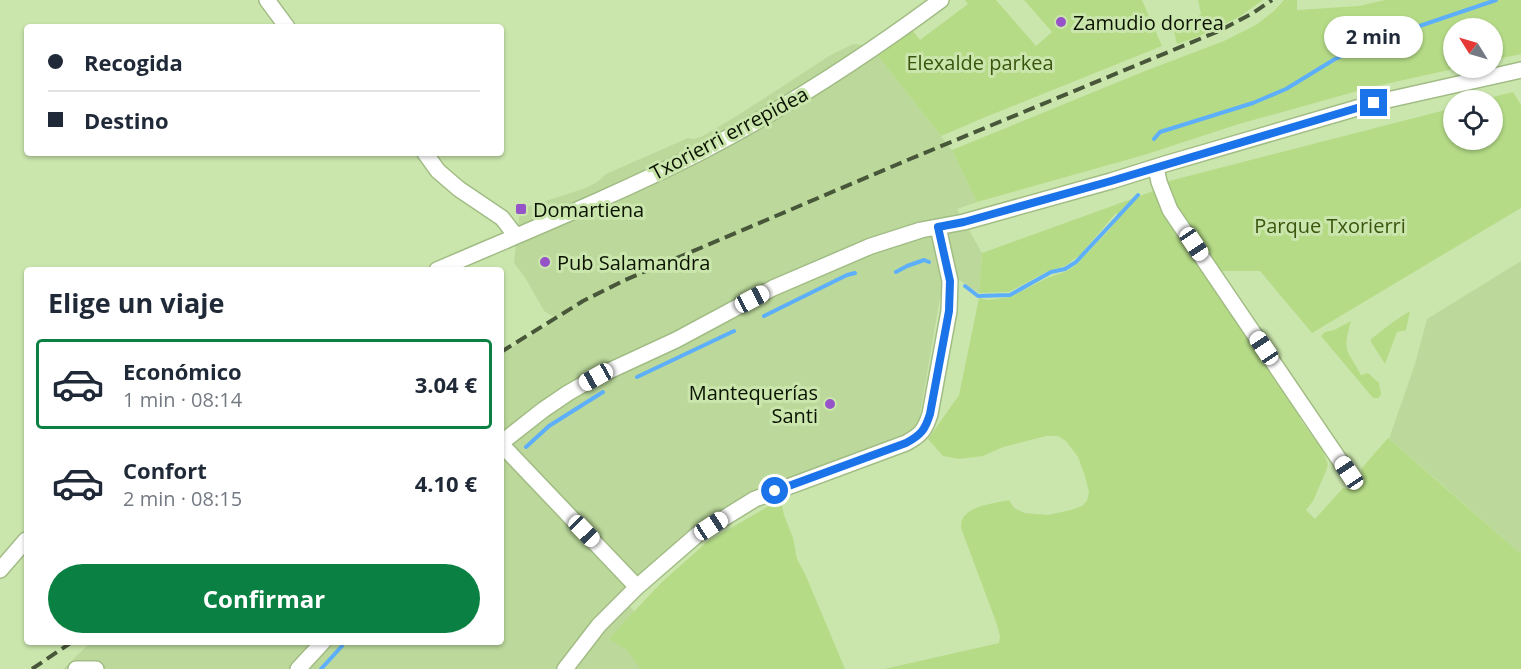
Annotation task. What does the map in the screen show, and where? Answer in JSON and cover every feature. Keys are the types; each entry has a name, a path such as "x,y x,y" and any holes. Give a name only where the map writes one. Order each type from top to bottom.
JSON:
{"street":[{"path":"267,0 285,24"},
{"name":"Txorierri errepidea","path":"444,267 650,177 747,127 854,62 941,0"},
{"path":"504,441 568,393 596,377 676,340 773,288 871,246 921,230 964,222 1111,181 1374,103 1521,70"},
{"path":"427,156 438,171 459,189 502,218 516,236"},
{"path":"1155,167 1170,210 1351,477"},
{"path":"570,667 599,625 637,587 698,534 755,499 918,437 926,427 930,414 949,311 950,281 938,227"},
{"path":"504,447 637,587"},
{"path":"0,555 24,542"},
{"path":"0,570 24,543"},
{"path":"298,669 319,645"},
{"path":"76,669 96,669"}],"shaded area":[{"path":"853,44 864,45 878,56 952,150 977,202 957,209 982,253 979,293 938,266 943,280 917,432 689,535 619,594 640,618 646,669 63,669 88,645 504,645 504,352 561,317 552,316 544,311 514,263 520,209 583,189 596,183 606,174 688,138 703,136 829,56"},
{"path":"1521,261 1521,554 1389,439 1415,364 1427,319"}],"green space":[{"name":"Elexalde parkea","path":"965,0 996,0 1036,46 1052,32 1024,0 1142,0 1162,46 941,136 878,56 913,31 920,40 968,4"},
{"path":"1198,0 1263,0 1239,17 1177,44 1173,27 1190,23 1201,14"},
{"path":"1284,0 1297,0 1297,10 1359,6 1385,0 1521,0 1521,54 1503,58 1503,18 1443,18 1443,71 1372,87 1239,124 1144,155 977,202 952,150 1224,41 1256,25"},
{"name":"Parque Txorierri","path":"1513,92 1521,105 1521,208 1312,333 1260,271 1217,271 1171,201 1165,182 1443,111 1443,150 1503,150 1503,94"},
{"path":"1159,189 1295,403 1301,421 1322,449 1328,464 1313,501 1306,510 1315,519 1343,488 1349,489 1362,475 1361,469 1388,438 1521,554 1521,669 884,669 999,643 1000,636 996,622 961,528 965,515 978,507 1009,500 1014,508 1025,513 1048,515 1071,510 1082,506 1087,501 1089,492 1078,457 1066,441 1058,436 1046,436 1003,447 983,456 959,459 943,456 928,439 959,395 979,298 988,300 1010,297 1047,278 1067,271 1076,265 1120,216 1116,213 1081,254 1065,266 1044,273 1009,292 979,293 982,253"},
{"path":"1410,311 1406,330 1397,332 1385,364 1371,339"},
{"path":"1351,321 1347,350 1361,375 1368,373 1379,383 1381,394 1379,398 1373,398 1321,336"},
{"path":"781,501 797,559 845,669 641,669 627,650 609,639 662,582 707,542"}],"waterway":[{"path":"1154,139 1160,132 1253,103 1286,89 1335,59 1390,36 1496,0"},
{"path":"965,286 978,296 1010,295 1051,272 1065,269 1076,262 1138,195"},
{"path":"896,272 924,260 929,262"},
{"path":"764,316 855,273"},
{"path":"637,377 734,331"},
{"path":"526,447 549,426 603,392"},
{"path":"321,669 342,646"}],"railway":[{"path":"504,350 583,301 625,280 1219,31 1272,0"},
{"path":"32,669 68,645"}],"place":[{"name":"Zamudio dorrea","path":"1061,22"},
{"name":"Domartiena","path":"521,209"},
{"name":"Pub Salamandra","path":"545,262"},
{"name":"Mantequerías Santi","path":"830,404"}],"route":[{"path":"775,491 906,443 918,437 926,427 949,311 950,281 938,227 964,222 1111,181 1374,103"}]}
